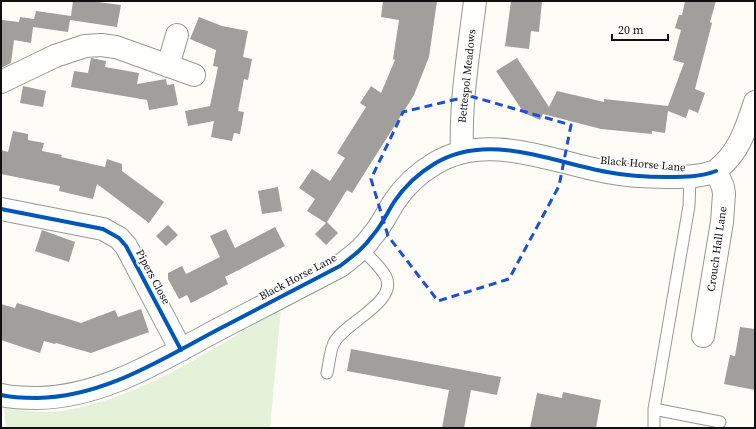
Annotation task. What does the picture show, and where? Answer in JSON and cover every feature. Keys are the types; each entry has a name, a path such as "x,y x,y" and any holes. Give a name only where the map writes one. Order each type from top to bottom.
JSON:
{"street":[{"name":"Bettespol Meadows","path":"462,152 462,105 476,1"},
{"path":"168,66 177,35"},
{"path":"1,82 55,56 85,46 101,45 116,47 194,75"},
{"path":"716,171 730,157 739,142 750,118 755,102"},
{"name":"Black Horse Lane","path":"1,395 20,398 46,398 70,395 102,386 147,368 340,266 362,249 375,234 396,200 407,186 422,172 435,163 462,152 482,148 505,149 609,173 660,177 703,176 716,171"},
{"name":"Crouch Hall Lane","path":"703,336 722,222 724,194 716,171"},
{"name":"Pipers Close","path":"1,209 103,228 119,238 126,246 181,350"}],"lane":[{"path":"654,428 654,409 689,206 690,177"},
{"path":"327,373 334,343 350,326 378,303 387,291 388,284 386,276 362,249"},
{"path":"654,409 720,422"}],"highlighted area":[{"path":"470,96 571,125 559,186 509,279 438,301 388,236 371,179 403,112"}],"green space":[{"path":"281,308 270,428 6,428 4,408 36,412 51,412 96,403 124,394 178,369"}],"building":[{"path":"73,1 90,1 121,5 117,27 70,20 68,32 33,27 31,43 14,40 11,63 1,68 2,20 19,22 20,17 34,19 36,11 71,16"},
{"path":"383,1 437,1 429,57 414,95 352,193 347,190 327,222 338,233 326,245 315,234 326,223 307,211 315,199 299,188 312,169 330,181 345,158 337,153 366,107 360,103 371,86 381,93 395,60 393,59 399,20 381,17"},
{"path":"511,1 542,1 539,32 531,31 529,49 505,46"},
{"path":"685,1 716,1 710,22 712,23 695,89 705,93 698,113 689,109 686,118 668,111 665,133 652,131 652,134 601,129 543,114 540,120 524,113 496,71 517,58 549,107 557,91 604,102 604,99 668,106 684,63 673,60 681,30 675,28 679,15 682,15"},
{"path":"199,17 222,26 248,31 243,57 252,59 248,80 244,79 238,111 244,112 240,134 234,133 232,141 211,137 214,121 188,126 185,111 210,106 218,67 213,66 216,50 190,39"},
{"path":"91,58 106,61 105,67 139,73 137,84 166,79 167,85 174,84 178,105 149,110 147,100 71,87 74,71 88,73"},
{"path":"23,86 46,91 43,107 20,103"},
{"path":"13,131 28,134 28,140 44,143 42,151 62,155 61,157 105,167 107,159 122,164 122,171 164,202 149,223 97,184 93,199 59,191 60,186 1,174 1,150 8,152"},
{"path":"278,187 282,211 262,214 258,191"},
{"path":"168,225 178,235 166,246 156,236"},
{"path":"275,227 285,246 225,277 228,284 191,303 187,295 179,299 168,279 168,273 182,266 186,274 220,257 210,236 226,229 235,248"},
{"path":"42,230 75,242 69,262 35,251"},
{"path":"17,303 81,323 115,310 118,317 141,309 149,332 91,353 44,341 40,353 1,340 1,304 15,308"},
{"path":"740,327 755,329 755,390 724,384 730,355 735,356"},
{"path":"351,349 501,377 497,395 471,390 464,428 442,428 449,390 347,371"},
{"path":"563,392 601,400 596,428 530,428 537,393 562,398"}],"cycle path":[{"path":"1,395 28,398 62,396 109,384 154,364 340,266 358,252 370,240 398,196 412,181 434,164 454,154 476,150 498,149 542,156 607,172 638,176 686,177 698,176 716,171"},
{"path":"1,209 103,229 119,238 126,246 181,350"}]}
